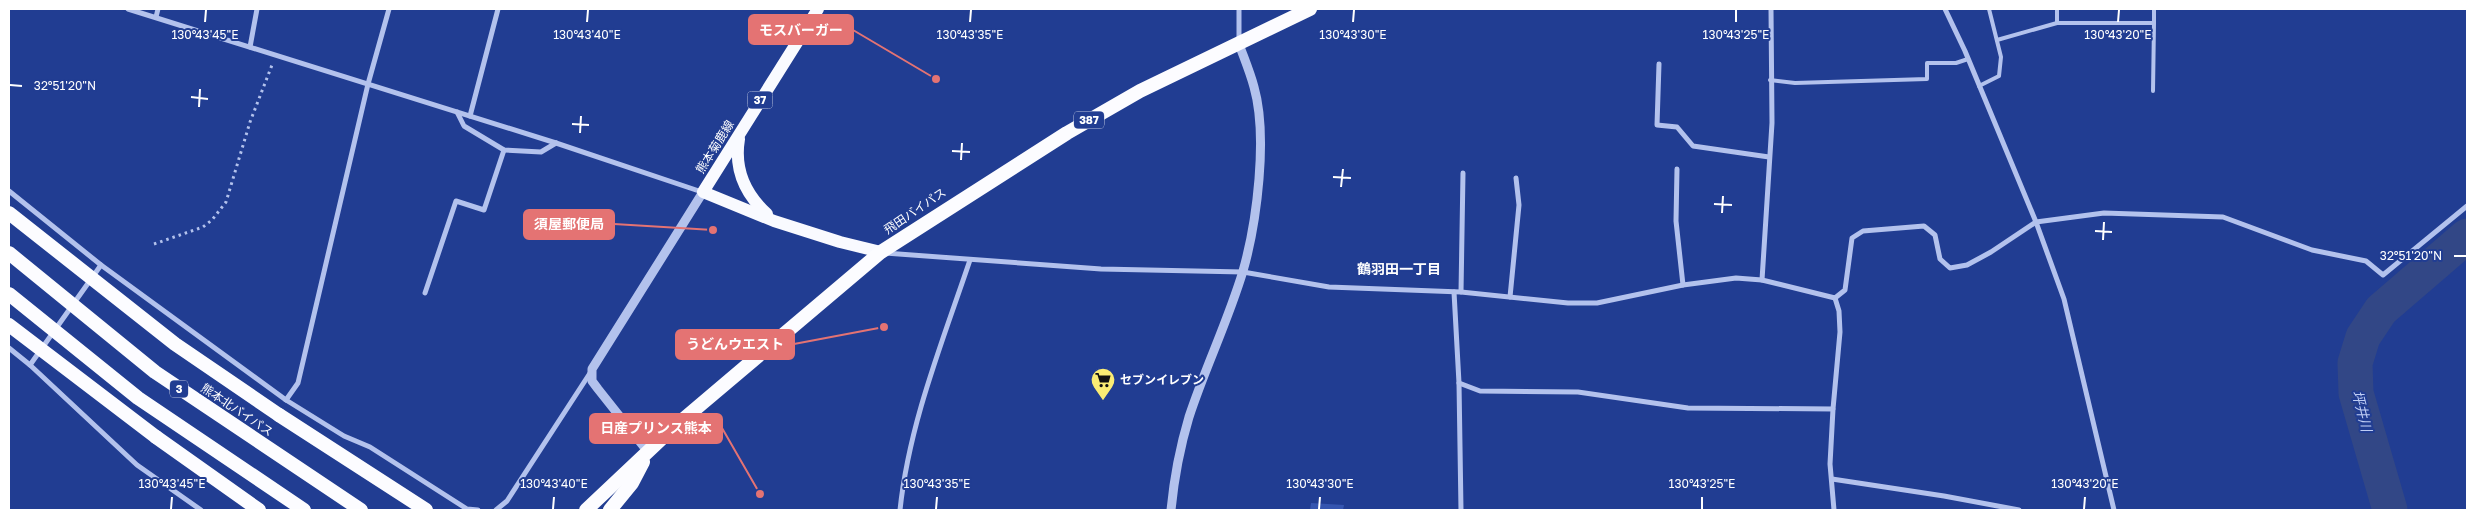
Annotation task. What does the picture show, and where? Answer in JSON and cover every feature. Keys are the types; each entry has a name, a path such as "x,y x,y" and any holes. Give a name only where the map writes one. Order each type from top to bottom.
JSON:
{"highway":[{"name":"飛田バイパス","path":"586,510 673,428 880,252 1067,133 1140,91 1310,9"},
{"path":"9,213 175,344 279,415 426,510"},
{"name":"熊本北バイパス","path":"9,253 155,372 361,510"},
{"name":"3","path":"9,294 138,398 304,510"},
{"path":"9,325 156,436 259,510"},
{"path":"610,510 632,483 648,452"}],"main road":[{"name":"熊本菊鹿線","path":"818,9 703,192 774,221 840,242 880,252"},
{"name":"37","path":"740,133 736,153 737,169 745,187 756,204 774,221"}],"street":[{"path":"128,9 556,143 703,192 507,501 496,510"},
{"path":"156,17 158,9"},
{"path":"250,47 257,9"},
{"path":"286,400 298,382 368,84 390,9"},
{"path":"470,116 498,9"},
{"path":"1171,510 1178,459 1189,418 1243,272 1251,237 1258,181 1259,123 1254,88 1239,44 1240,9"},
{"path":"1762,280 1772,122 1770,80 1771,9"},
{"path":"1945,9 1968,59 2036,222 2064,299 2114,510"},
{"path":"1659,64 1657,125 1677,127 1693,146 1770,157"},
{"path":"457,112 464,126 504,150 542,152 556,143"},
{"path":"425,293 456,201 484,210 504,150"},
{"path":"1677,170 1676,221 1683,285"},
{"path":"1461,510 1458,292 1463,173"},
{"path":"1510,297 1519,205 1516,178"},
{"path":"9,191 102,265 286,400 344,436 370,447 467,509 478,510"},
{"path":"1835,298 1845,290 1852,238 1863,231 1924,226 1935,236 1940,259 1950,268 1967,265 1991,252 2036,222 2104,213 2223,217 2312,250 2366,261 2384,275 2467,206"},
{"path":"880,252 1101,268 1243,272 1329,288 1458,292 1568,304 1597,303 1683,285 1736,278 1762,280 1835,298"},
{"path":"900,510 903,477 913,430 970,260"},
{"path":"30,365 102,265"},
{"path":"1834,510 1830,464 1840,332 1839,311 1835,298"},
{"path":"9,348 30,365 136,465 201,510"},
{"path":"592,369 592,380 598,389 648,452"},
{"path":"1459,383 1480,391 1578,392 1688,408 1833,408"},
{"path":"1832,479 1944,496 2019,510"}],"lane":[{"path":"1979,86 1999,76 2001,57 1989,9"},
{"path":"2057,9 2057,23"},
{"path":"2153,91 2154,9"},
{"path":"1997,40 2057,23 2154,23"},
{"path":"1770,80 1795,83 1927,78 1926,62 1956,63 1968,59"}],"path":[{"path":"154,244 203,227 212,220 226,202 250,122 276,55"}],"shaded area":[{"path":"1311,503 1344,505 1343,510 1310,510"}],"waterway":[{"name":"坪井川","path":"2390,510 2356,393 2355,363 2363,337 2381,310 2467,236"}],"place":[{"name":"モスバーガー","path":"936,79"},
{"name":"須屋郵便局","path":"713,230"},
{"name":"うどんウエスト","path":"884,327"},
{"name":"セブンイレブン","path":"1103,401"},
{"name":"日産プリンス熊本","path":"760,494"}],"district":[{"name":"鶴羽田一丁目","path":"1399,269"}]}
